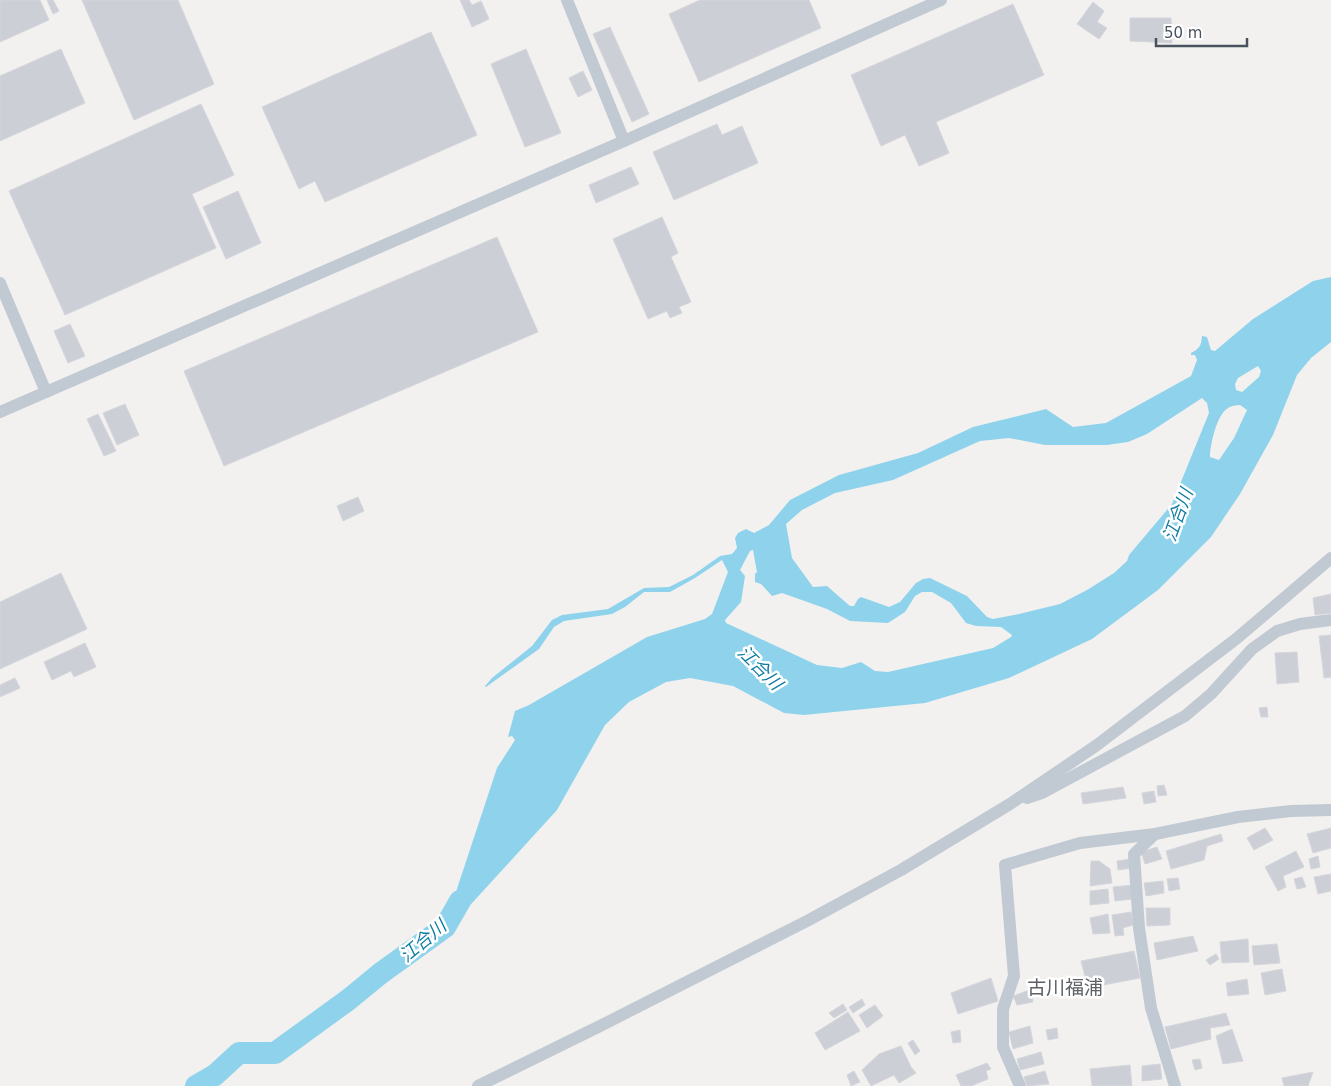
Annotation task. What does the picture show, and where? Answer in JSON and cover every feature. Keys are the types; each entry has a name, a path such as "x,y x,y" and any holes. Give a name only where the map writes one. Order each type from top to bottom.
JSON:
{"street":[{"path":"566,0 624,141"},
{"path":"0,412 624,141 941,0"},
{"path":"0,283 46,392"},
{"path":"478,1086 598,1028 807,921 901,870 1010,804 1097,745 1236,639 1331,558"},
{"path":"1010,804 1042,793 1185,716 1211,694 1252,649 1276,630 1300,624 1331,620"},
{"path":"1020,1086 1003,1047 1003,1009 1014,976 1005,866 1080,843 1155,834 1238,817 1331,810"},
{"path":"1155,834 1134,854 1139,928 1151,1008 1175,1086"}],"water":[{"path":"1331,277 1331,342 1311,358 1297,375 1273,435 1240,494 1211,537 1158,590 1092,639 1009,678 925,703 804,715 784,713 733,686 690,678 666,682 629,702 605,725 557,810 441,937 497,768 515,740 512,736 508,737 515,711 529,705 647,637 705,619 712,614 728,572 722,560 670,592 644,592 625,607 612,614 564,621 554,627 539,649 485,686 492,678 532,646 552,620 562,615 608,609 644,588 669,587 693,575 720,556 732,554 737,548 735,538 738,533 746,529 754,533 769,525 790,500 839,475 918,453 973,427 1046,409 1073,427 1106,423 1191,376 1197,360 1195,355 1191,355 1191,353 1200,346 1202,336 1207,337 1211,350 1215,351 1253,319 1313,281","holes":["1258,366 1261,371 1259,377 1242,392 1236,390 1235,384 1238,378","1202,398 1207,403 1209,413 1172,504 1129,555 1127,561 1114,573 1060,604 993,619 987,617 967,596 930,578 916,583 900,602 889,607 861,597 854,606 850,606 827,586 813,587 792,558 786,524 802,510 835,493 893,480 980,441 1009,438 1045,445 1107,445 1128,442 1147,434","1240,405 1247,410 1234,438 1219,460 1210,457 1211,445 1217,423 1224,411 1232,406","753,550 757,572 755,574 755,582 761,584 772,596 782,593 827,609 850,621 888,623 905,612 915,596 922,592 932,592 951,603 966,623 976,626 1001,627 1012,635 993,648 888,672 875,671 861,662 842,668 817,665 726,623 725,620 741,602 745,576 740,570 750,551"]}],"building":[{"path":"0,0 40,0 49,20 0,42"},
{"path":"47,0 53,0 59,11 53,14"},
{"path":"82,0 178,0 214,84 134,120"},
{"path":"460,0 469,0 472,5 481,1 489,19 472,27"},
{"path":"700,0 809,0 821,28 699,82 669,14"},
{"path":"1093,2 1104,11 1097,22 1107,28 1099,39 1077,24"},
{"path":"1013,4 1044,75 936,122 949,153 919,166 905,135 881,146 851,75"},
{"path":"1130,18 1171,18 1172,43 1130,41"},
{"path":"610,27 649,114 632,122 593,34"},
{"path":"431,32 477,135 325,202 315,181 299,189 262,107"},
{"path":"61,49 85,103 0,141 0,76"},
{"path":"526,49 561,133 525,147 491,64"},
{"path":"583,71 592,90 578,97 569,78"},
{"path":"201,104 234,175 192,194 216,248 65,315 9,191"},
{"path":"717,124 722,135 742,126 758,163 674,200 653,152"},
{"path":"631,167 639,184 596,203 589,185"},
{"path":"238,191 261,243 226,259 203,207"},
{"path":"662,217 678,253 671,257 691,302 679,307 682,313 670,318 667,311 648,319 613,239"},
{"path":"497,237 538,332 224,466 184,371"},
{"path":"70,324 85,356 68,363 54,331"},
{"path":"125,404 139,435 117,445 103,413"},
{"path":"98,414 116,451 104,456 87,419"},
{"path":"358,497 364,511 343,521 337,506"},
{"path":"61,573 87,629 0,669 0,602"},
{"path":"1331,594 1331,613 1315,615 1313,598"},
{"path":"1331,635 1331,677 1324,678 1319,636"},
{"path":"85,643 96,667 74,677 71,671 52,680 44,662"},
{"path":"1297,652 1299,682 1277,684 1275,653"},
{"path":"15,678 20,688 0,697 0,685"},
{"path":"1267,707 1268,717 1261,717 1259,708"},
{"path":"1164,785 1167,795 1158,796 1157,786"},
{"path":"1123,787 1126,798 1083,804 1081,793"},
{"path":"1154,791 1156,802 1144,804 1142,793"},
{"path":"1265,828 1273,840 1254,850 1247,838"},
{"path":"1331,828 1331,848 1313,853 1307,834"},
{"path":"1221,834 1223,841 1207,846 1204,860 1171,869 1166,851"},
{"path":"1157,847 1162,859 1145,864 1141,852"},
{"path":"1296,851 1304,867 1283,876 1286,887 1278,891 1265,867"},
{"path":"1318,856 1320,867 1311,869 1309,859"},
{"path":"1130,859 1132,868 1118,870 1117,861"},
{"path":"1091,861 1099,861 1110,869 1112,883 1090,886"},
{"path":"1331,874 1331,891 1318,894 1314,877"},
{"path":"1302,877 1306,887 1297,889 1294,879"},
{"path":"1178,878 1180,889 1169,891 1167,879"},
{"path":"1163,881 1164,893 1146,896 1144,883"},
{"path":"1132,885 1133,899 1115,901 1113,887"},
{"path":"1108,889 1109,903 1090,905 1090,891"},
{"path":"1146,908 1170,908 1170,925 1147,926"},
{"path":"1131,912 1133,925 1123,928 1124,935 1115,936 1112,915"},
{"path":"1108,914 1110,933 1093,934 1090,918"},
{"path":"1193,936 1198,951 1157,960 1154,943"},
{"path":"1248,939 1249,962 1222,963 1220,942"},
{"path":"1277,944 1280,963 1254,965 1252,946"},
{"path":"1134,951 1140,978 1088,988 1081,961"},
{"path":"1216,954 1219,959 1210,965 1206,960"},
{"path":"1282,969 1286,991 1265,995 1261,973"},
{"path":"991,978 998,1001 958,1014 951,993"},
{"path":"1247,979 1249,994 1228,996 1226,983"},
{"path":"1032,989 1033,1002 1017,1005 1013,996"},
{"path":"862,999 865,1005 853,1013 849,1007"},
{"path":"843,1004 847,1010 834,1018 829,1013"},
{"path":"875,1005 883,1016 867,1028 859,1015"},
{"path":"848,1012 860,1031 825,1050 815,1033"},
{"path":"1226,1013 1230,1025 1210,1028 1211,1039 1171,1049 1165,1027"},
{"path":"1030,1026 1033,1043 1013,1049 1009,1032"},
{"path":"1057,1028 1058,1038 1048,1040 1046,1030"},
{"path":"1232,1029 1243,1061 1223,1064 1216,1036"},
{"path":"960,1030 961,1042 953,1043 951,1032"},
{"path":"913,1040 920,1051 915,1055 908,1043"},
{"path":"901,1046 916,1073 899,1083 894,1075 871,1086 862,1070 879,1054"},
{"path":"1041,1052 1044,1064 1020,1070 1017,1059"},
{"path":"1200,1059 1202,1068 1195,1070 1192,1060"},
{"path":"987,1063 991,1069 986,1071 988,1079 971,1086 961,1086 956,1075"},
{"path":"1160,1064 1162,1079 1142,1081 1142,1066"},
{"path":"1130,1065 1132,1086 1092,1086 1090,1069"},
{"path":"854,1071 860,1082 851,1086 847,1075"},
{"path":"1045,1071 1049,1084 1027,1086 1024,1077"},
{"path":"1313,1072 1308,1086 1284,1086 1282,1078"}],"waterway":[{"name":"江合川","path":"196,1086 215,1075 239,1053 275,1053 445,927 460,901"}],"district":[{"name":"古川福浦","path":"1065,987"}]}
